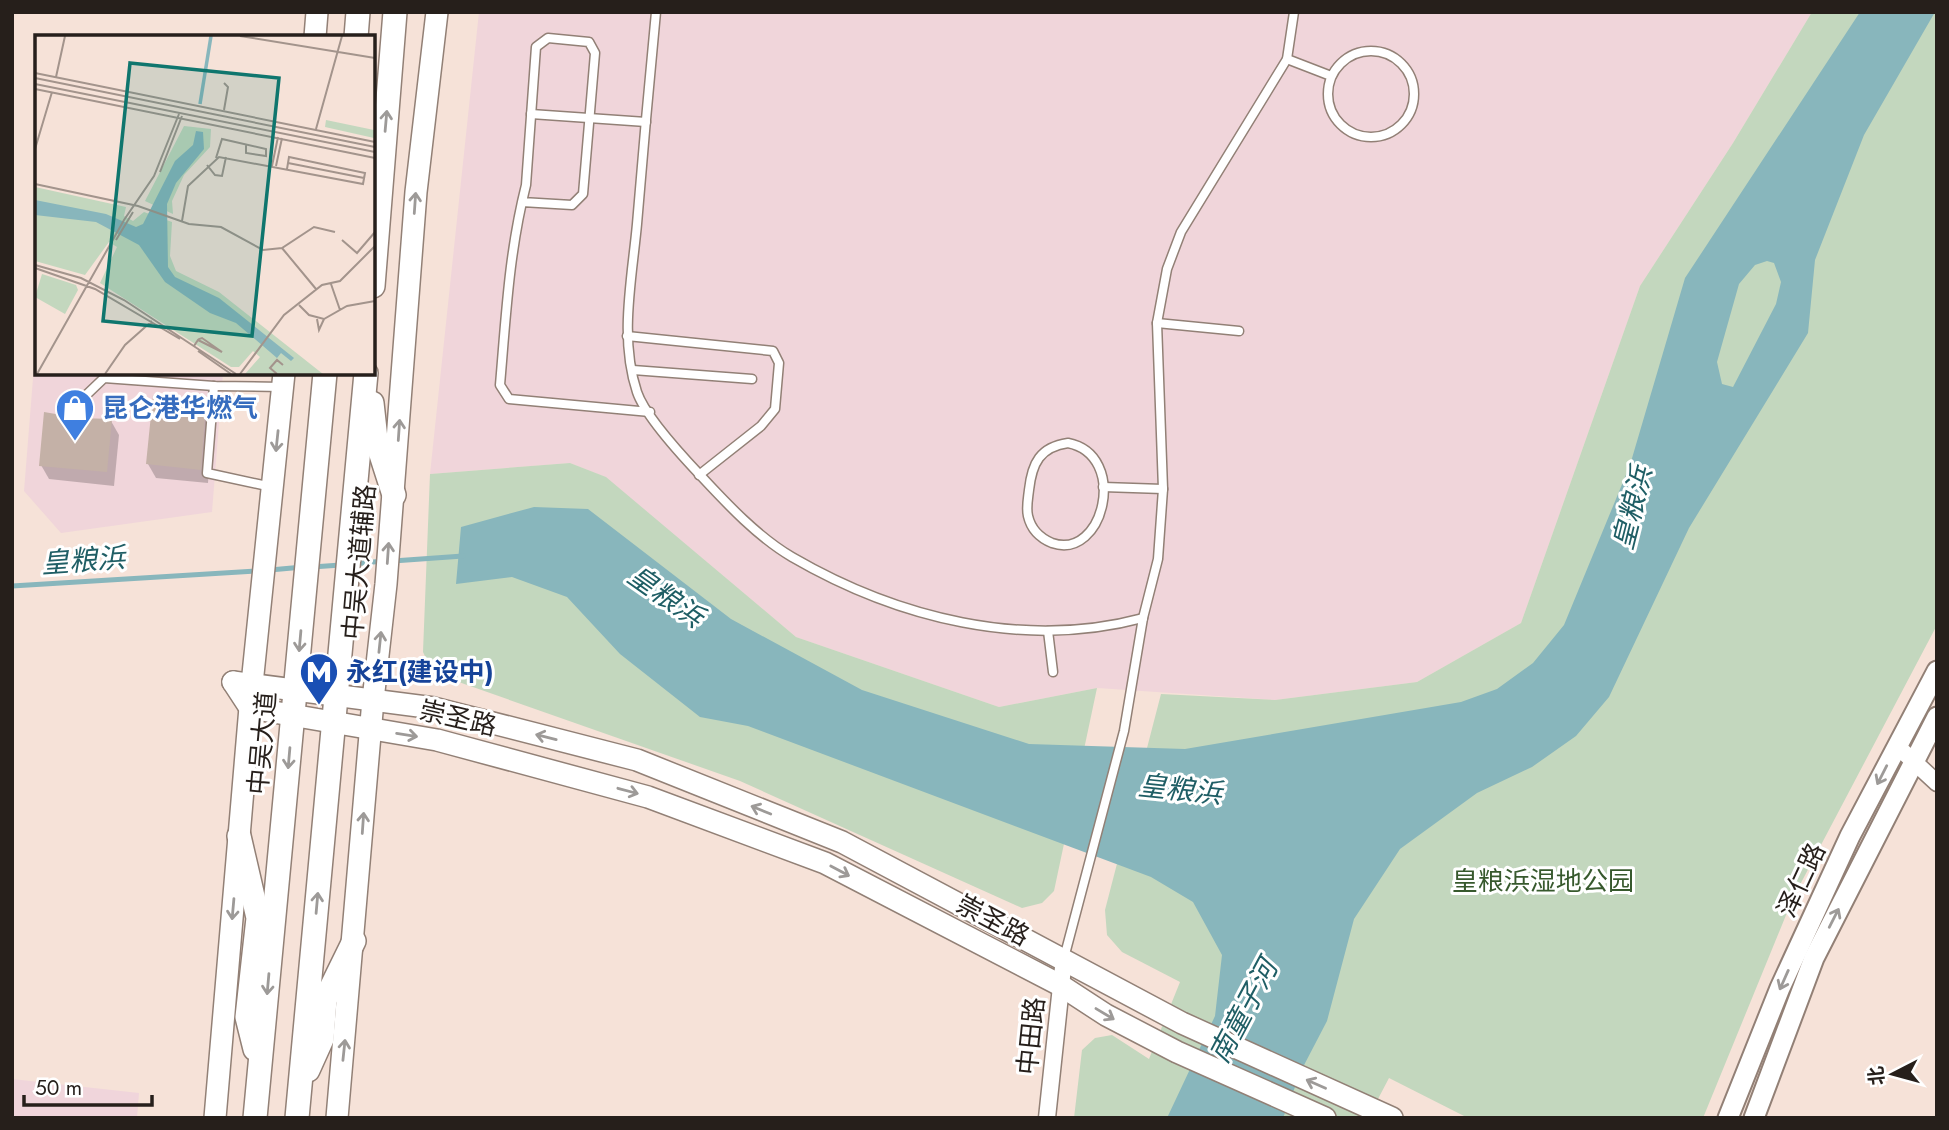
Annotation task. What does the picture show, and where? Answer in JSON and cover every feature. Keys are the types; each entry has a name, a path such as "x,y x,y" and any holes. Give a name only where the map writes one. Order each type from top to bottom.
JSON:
{"main road":[{"path":"315,35 317,12"},
{"path":"356,35 359,12"},
{"path":"374,274 396,12"},
{"name":"中吴大道辅路","path":"337,1118 370,729 394,495 416,191 437,12"},
{"name":"中吴大道","path":"255,1118 325,374"},
{"path":"367,374 376,439 394,495"},
{"path":"297,1118 367,374"},
{"path":"215,1118 252,684 283,380"},
{"name":"崇圣路","path":"252,684 434,708 637,760 842,842 1023,940 1064,958 1108,986 1182,1023 1385,1115"},
{"name":"崇圣路","path":"250,708 437,740 648,797 800,853 825,863 1060,985 1106,1015 1177,1052 1325,1118"},
{"path":"239,836 258,918 247,1017 260,1068"},
{"path":"300,1089 322,1039 325,1000 354,942"}],"street":[{"name":"泽仁路","path":"1728,1118 1780,988 1850,836 1937,671"},
{"name":"泽仁路","path":"1754,1118 1814,958 1937,717"},
{"path":"1897,746 1937,783"},
{"name":"中田路","path":"1047,1118 1064,958"}],"lane":[{"path":"656,12 627,336 637,394 678,452 730,507 791,556 877,598 942,619 1048,631 1119,625 1143,618"},
{"path":"1064,958 1124,731 1143,618 1158,559 1163,489 1157,323 1167,269 1181,232 1287,59 1294,12"},
{"path":"522,202 572,205 583,194 595,53 589,42 548,38 536,47 522,202 512,243 500,385 509,399 650,412"},
{"path":"1364,50 1391,55 1407,69 1415,89 1409,116 1399,128 1387,135 1372,138 1345,129 1329,105 1327,90 1331,76 1345,60 1364,50"},
{"path":"1287,59 1331,76"},
{"path":"531,114 646,122"},
{"path":"1157,323 1239,331"},
{"path":"627,336 773,351 779,363 775,409 761,426 699,475"},
{"path":"633,370 752,379"},
{"path":"80,412 81,400 104,378 214,386 283,380"},
{"path":"214,386 207,473 272,487"},
{"path":"1068,443 1091,452 1104,474 1103,487 1096,526 1079,542 1056,544 1036,533 1030,523 1027,512 1031,471 1036,460 1056,444 1068,443"},
{"path":"1103,487 1163,489"},
{"path":"1048,631 1053,672"}],"shaded area":[{"path":"479,12 1812,12 1733,143 1640,286 1521,623 1417,682 1275,700 1097,688 999,707 796,637 605,477 570,463 430,474"},
{"path":"34,366 35,374 223,374 212,512 61,533 24,491"},
{"path":"12,1079 139,1093 137,1118 12,1118"}],"green space":[{"name":"皇粮浜湿地公园","path":"1812,12 1937,12 1937,625 1793,898 1703,1118 1468,1118 1389,1078 1368,1118 1074,1118 1082,1050 1095,1038 1112,1035 1149,1059 1180,982 1122,952 1107,935 1105,910 1161,694 1275,700 1417,682 1521,623 1640,286 1733,143"},
{"path":"570,463 606,477 796,637 999,707 1097,688 1054,891 1042,903 1022,908 740,781 433,673 423,652 430,474"}],"water":[{"name":"南童子河","path":"1860,12 1935,12 1864,135 1815,260 1808,333 1689,528 1609,697 1576,736 1532,767 1477,793 1400,849 1354,919 1327,1021 1302,1069 1283,1118 1167,1118 1215,1016 1222,955 1193,902 1151,877 748,726 700,717 620,654 567,597 512,577 456,584 461,527 534,507 588,509 731,619 862,690 1029,744 1185,749 1461,702 1497,689 1533,663 1564,625 1630,465 1685,278","holes":["1767,261 1774,263 1781,282 1776,304 1733,387 1722,384 1717,362 1739,284 1755,265"]}],"building":[{"path":"153,395 206,401 201,470 146,464"},
{"name":"昆仑港华燃气","path":"44,412 79,418 112,419 107,472 39,466"}],"waterway":[{"name":"皇粮浜","path":"393,561 463,556"},
{"name":"皇粮浜","path":"354,564 383,561"},
{"name":"皇粮浜","path":"312,567 341,565"},
{"name":"皇粮浜","path":"270,570 303,567"},
{"name":"皇粮浜","path":"12,586 257,571"}],"place":[{"name":"昆仑港华燃气","path":"75,442"},
{"name":"永红(建设中)","path":"319,706"}]}
